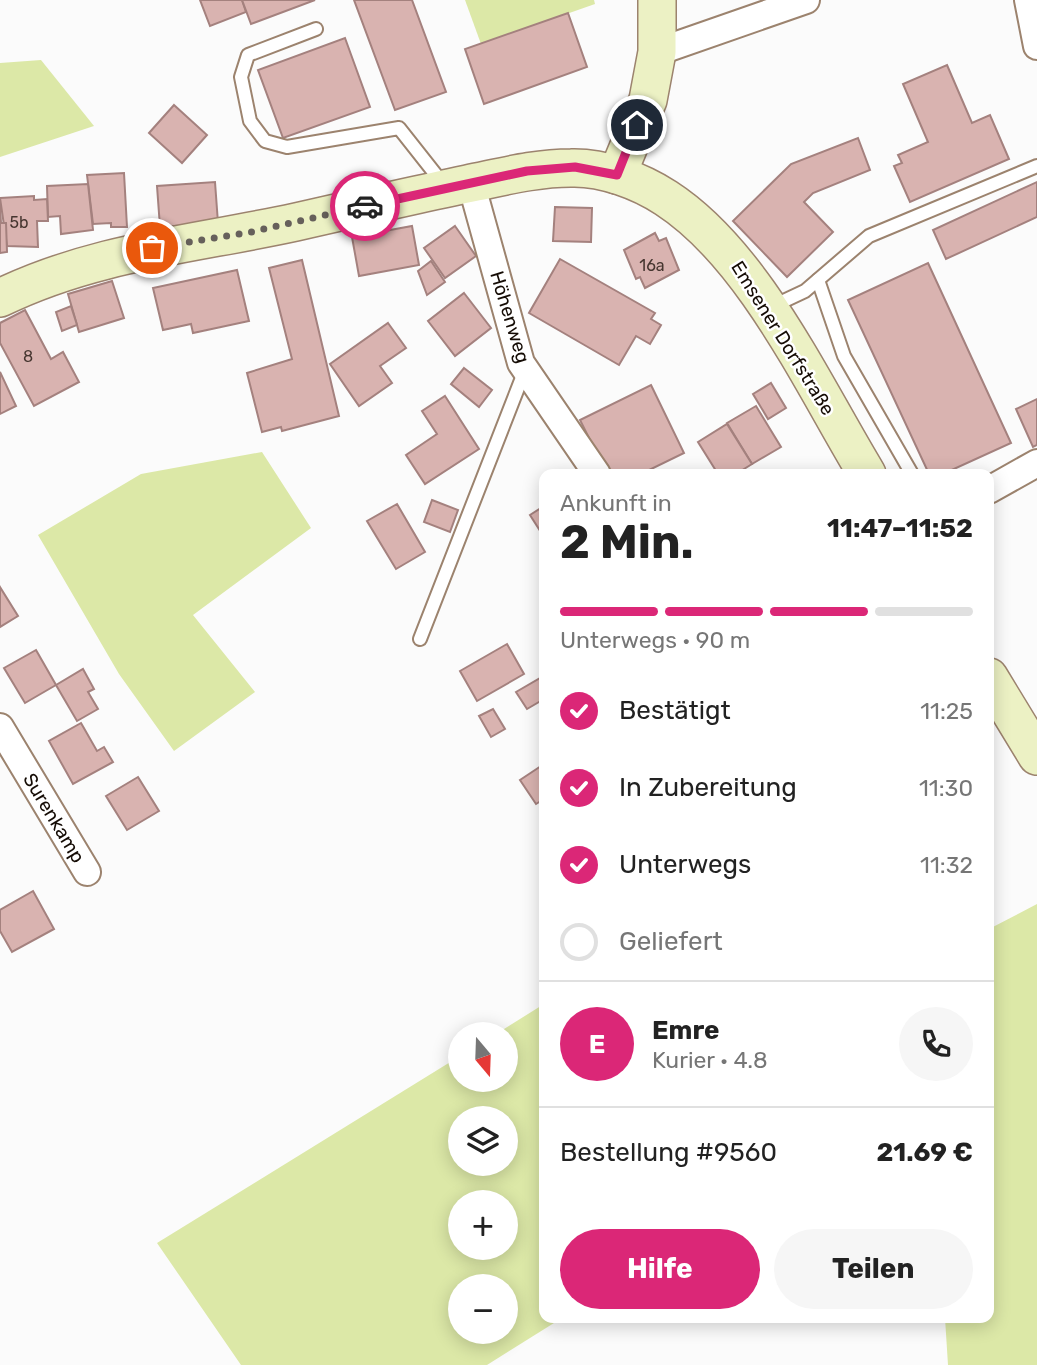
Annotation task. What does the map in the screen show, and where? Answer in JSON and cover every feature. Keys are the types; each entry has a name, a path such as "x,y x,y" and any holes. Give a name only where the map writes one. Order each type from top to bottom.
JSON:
{"street":[{"path":"617,175 648,100 657,52 657,0"},
{"path":"657,52 806,0"},
{"path":"1028,0 1037,46"},
{"name":"Emsener Dorfstraße","path":"0,298 35,281 127,253 251,232 527,171 575,167 617,175 666,198 704,228 736,260 768,308 864,469"},
{"name":"Höhenweg","path":"459,186 526,369 594,469"},
{"path":"994,487 1037,463"},
{"path":"994,685 1037,756"},
{"name":"Surenkamp","path":"0,727 87,872"}],"lane":[{"path":"316,29 248,55 241,77 247,110 250,121 265,141 287,147 399,128 459,186"},
{"path":"768,308 805,291 869,236 1037,166"},
{"path":"818,279 844,356 909,469"},
{"path":"420,639 526,369"}],"green space":[{"path":"465,0 594,0 595,4 481,44"},
{"path":"41,60 94,126 0,157 0,63"},
{"path":"262,452 311,528 193,615 255,692 174,751 119,674 38,535 141,474"},
{"path":"1037,904 1037,1365 948,1365 945,1323 994,1323 994,926"},
{"path":"539,1007 539,1323 554,1323 487,1365 241,1365 157,1243 448,1063 448,1092 518,1092 518,1022 515,1022"}],"building":[{"path":"200,0 242,0 246,12 210,26"},
{"path":"242,0 315,0 251,24"},
{"path":"354,0 412,0 446,92 395,110"},
{"path":"568,13 587,67 484,104 465,49"},
{"path":"345,38 370,107 283,138 258,70"},
{"path":"947,65 972,123 990,115 1009,159 910,202 894,166 902,163 898,155 928,142 903,84"},
{"path":"174,105 207,135 182,163 149,133"},
{"path":"858,138 870,170 813,193 804,202 833,232 787,277 733,221 791,164"},
{"path":"124,173 127,227 111,227 111,223 93,224 87,175"},
{"path":"215,182 218,223 160,227 157,186"},
{"path":"1037,182 1037,217 946,259 933,230"},
{"path":"88,184 93,230 61,234 60,216 48,217 47,186"},
{"path":"34,196 34,200 47,199 48,221 37,221 38,247 7,246 0,198"},
{"path":"0,204 1,223 6,223 7,252 0,253"},
{"path":"555,207 592,208 591,242 553,241"},
{"path":"412,226 419,265 359,276 352,237"},
{"path":"455,226 476,256 445,278 424,248"},
{"path":"655,233 659,241 666,238 679,270 645,288 640,277 636,279 624,250"},
{"path":"560,259 655,313 651,319 661,325 650,344 636,336 619,365 529,313"},
{"path":"302,260 339,416 282,431 281,427 262,432 247,373 292,359 269,268"},
{"path":"431,261 445,282 427,295 418,271"},
{"path":"928,263 1011,443 954,469 927,469 848,300"},
{"path":"237,270 249,321 193,333 191,324 163,330 153,288"},
{"path":"112,281 124,318 79,332 68,294"},
{"path":"464,293 491,328 455,356 428,321"},
{"path":"71,306 77,325 62,331 56,312"},
{"path":"25,310 51,359 63,352 79,382 34,406 0,343 0,323"},
{"path":"388,323 406,348 380,366 392,383 359,406 330,364"},
{"path":"464,368 492,390 479,407 451,384"},
{"path":"0,372 16,406 0,414"},
{"path":"771,383 786,408 768,419 753,394"},
{"path":"651,385 684,453 651,469 604,469 580,420"},
{"path":"445,396 479,449 425,484 406,455 437,434 422,411"},
{"path":"1037,399 1037,445 1033,447 1016,409"},
{"path":"756,406 781,447 752,464 727,423"},
{"path":"727,424 752,464 744,469 715,469 698,442"},
{"path":"432,500 458,510 450,532 424,522"},
{"path":"397,504 425,552 396,569 367,521"},
{"path":"539,509 539,529 530,515"},
{"path":"0,587 18,616 0,627"},
{"path":"507,644 524,674 477,701 460,671"},
{"path":"36,650 56,685 25,703 4,668"},
{"path":"83,669 94,689 88,692 98,709 77,721 56,685"},
{"path":"539,679 539,702 527,709 516,692"},
{"path":"493,709 505,729 491,737 479,716"},
{"path":"81,723 97,751 104,747 113,762 73,784 49,741"},
{"path":"539,767 539,802 536,804 520,780"},
{"path":"138,777 159,811 127,830 106,796"},
{"path":"33,891 54,929 12,952 0,931 0,910"}],"way so far":[{"path":"152,248 251,232 365,206"}],"route":[{"path":"365,206 527,171 575,167 617,175 637,125"}]}
